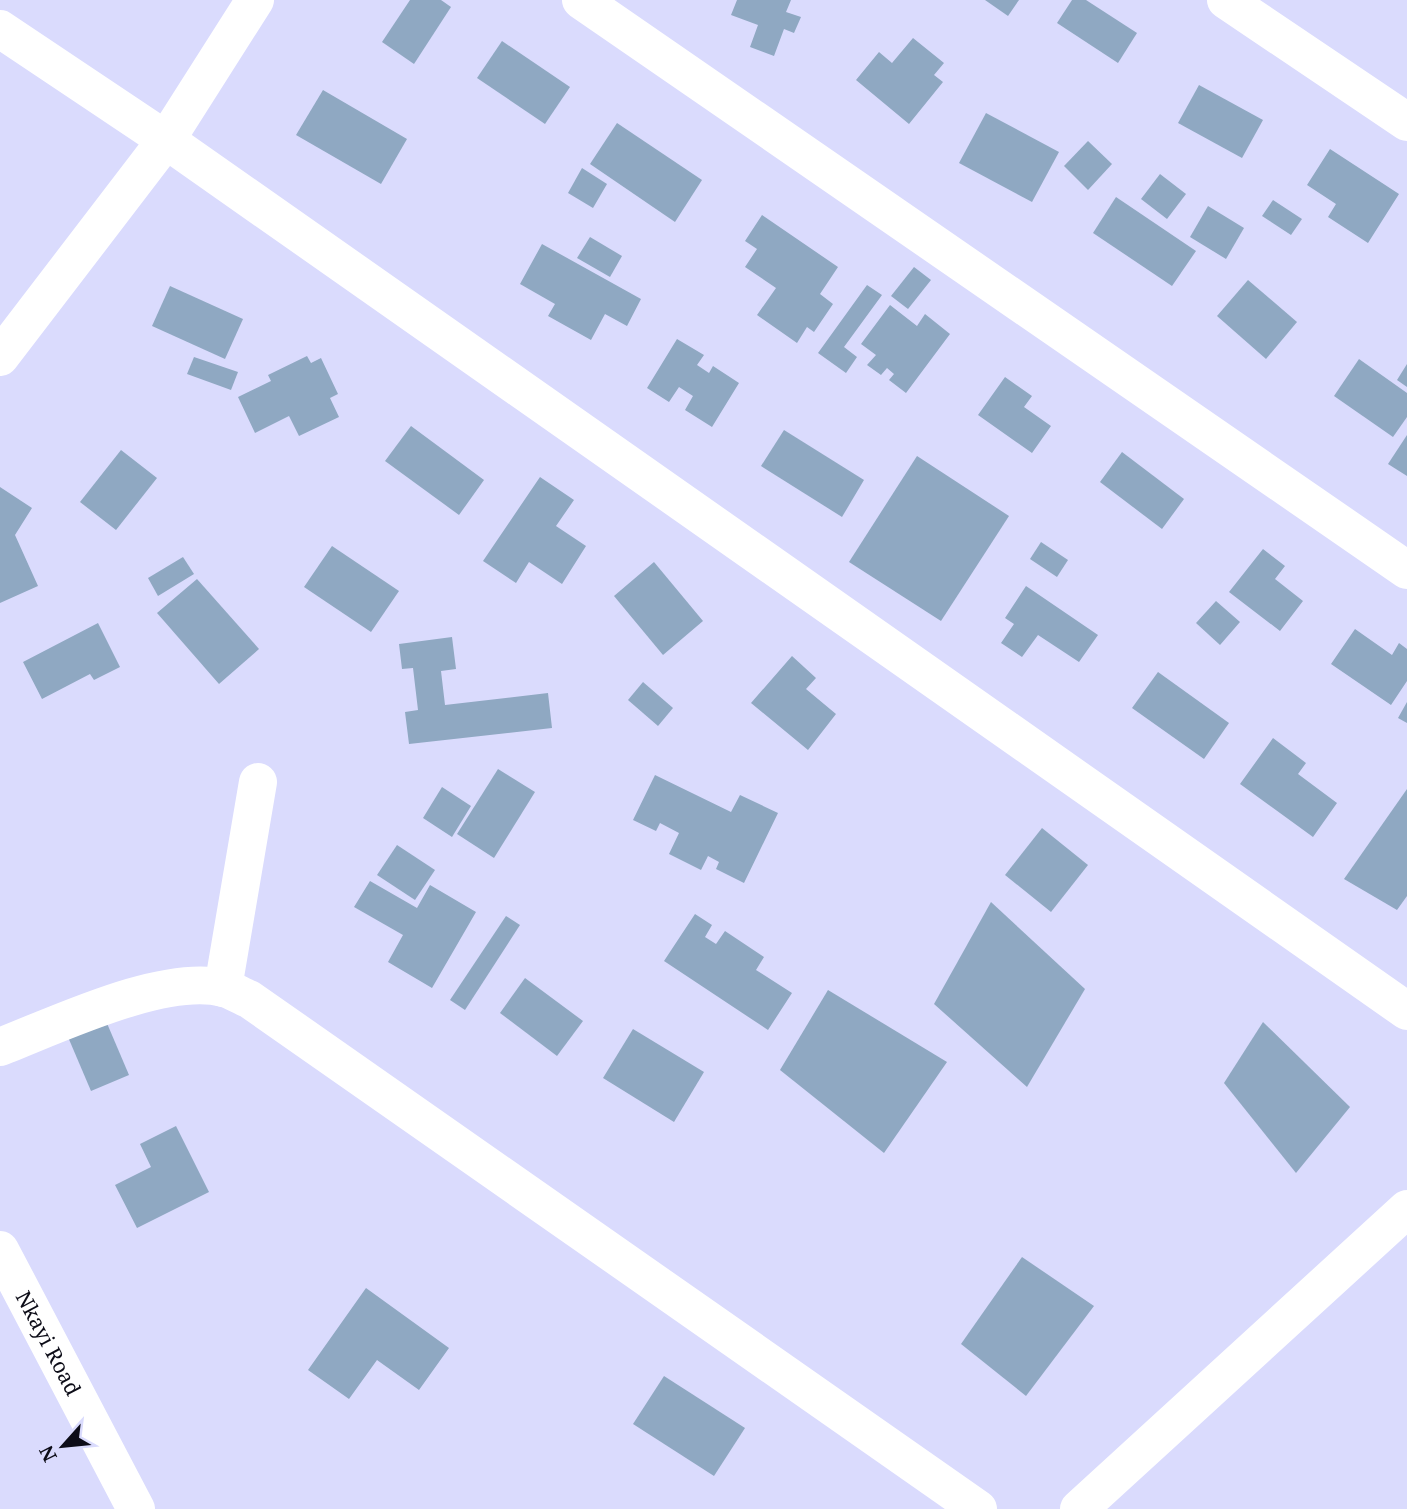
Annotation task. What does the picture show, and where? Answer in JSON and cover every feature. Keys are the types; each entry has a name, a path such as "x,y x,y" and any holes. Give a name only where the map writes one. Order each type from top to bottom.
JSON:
{"street":[{"path":"0,357 166,140 255,0"},
{"path":"581,0 1407,570"},
{"path":"1226,0 1407,122"},
{"path":"0,29 166,140 1407,1011"},
{"path":"223,988 258,782"},
{"path":"0,1048 116,1002 191,986 223,988 249,999 978,1509"},
{"path":"1079,1509 1407,1209"},
{"name":"Nkayi Road","path":"0,1250 136,1509"}],"building":[{"path":"410,0 441,0 451,7 414,64 382,42"},
{"path":"737,0 791,0 786,12 801,17 794,33 784,29 774,56 750,47 758,25 731,15"},
{"path":"985,0 1019,0 1008,16"},
{"path":"1072,0 1086,0 1137,33 1118,63 1057,23"},
{"path":"913,38 944,63 934,75 943,82 909,124 856,80 879,52 892,63"},
{"path":"502,41 570,87 545,124 477,78"},
{"path":"1199,85 1263,120 1242,158 1178,123"},
{"path":"323,90 407,139 381,184 296,135"},
{"path":"986,113 1059,152 1032,202 959,163"},
{"path":"617,123 702,180 675,222 590,164"},
{"path":"1088,141 1112,164 1088,190 1064,166"},
{"path":"1330,149 1399,194 1368,243 1328,217 1336,204 1307,185"},
{"path":"582,168 607,184 593,208 568,193"},
{"path":"1160,174 1186,194 1167,219 1141,199"},
{"path":"1116,197 1196,251 1172,286 1093,233"},
{"path":"1273,200 1302,219 1291,235 1262,216"},
{"path":"1208,206 1244,228 1226,259 1190,237"},
{"path":"762,215 838,267 820,294 833,304 814,332 807,327 797,343 757,315 776,288 745,267 757,249 745,241"},
{"path":"590,237 622,256 610,277 577,258"},
{"path":"542,244 641,299 627,326 605,314 591,340 548,316 555,304 520,284"},
{"path":"914,267 931,280 908,309 891,296"},
{"path":"1248,280 1297,322 1266,359 1217,316"},
{"path":"867,285 882,295 844,347 857,357 846,373 818,353"},
{"path":"170,286 243,319 225,359 152,326"},
{"path":"890,305 917,326 925,314 950,334 906,393 889,380 894,374 887,368 881,375 867,365 876,355 861,344"},
{"path":"677,339 704,355 697,365 709,373 713,366 739,383 712,427 685,410 693,396 679,387 669,402 647,388"},
{"path":"307,356 311,363 321,358 338,394 330,398 339,417 299,436 289,416 255,433 238,397 271,381 268,375"},
{"path":"194,357 238,372 231,390 187,374"},
{"path":"1359,359 1407,393 1407,417 1393,437 1334,396"},
{"path":"1407,364 1407,387 1397,380"},
{"path":"1005,377 1032,396 1024,407 1051,426 1032,453 978,415"},
{"path":"411,426 484,480 459,515 385,461"},
{"path":"784,430 864,480 842,517 761,466"},
{"path":"1407,435 1407,476 1388,464"},
{"path":"121,450 157,478 116,530 80,502"},
{"path":"1122,452 1184,499 1162,529 1100,482"},
{"path":"917,456 1009,516 941,621 849,562"},
{"path":"540,477 574,500 556,526 586,546 562,584 529,562 516,583 483,561"},
{"path":"0,487 32,508 15,535 38,586 0,603"},
{"path":"1041,542 1068,560 1057,577 1030,559"},
{"path":"332,546 399,591 371,632 304,587"},
{"path":"1263,549 1285,566 1275,579 1303,601 1280,631 1229,592"},
{"path":"183,557 194,574 158,596 148,578"},
{"path":"654,562 703,621 663,655 614,596"},
{"path":"197,579 259,649 219,684 157,613"},
{"path":"1026,586 1098,635 1079,662 1038,635 1022,657 1001,643 1014,624 1005,618"},
{"path":"1216,601 1240,622 1220,645 1196,623"},
{"path":"98,623 120,667 94,680 90,674 42,699 23,662"},
{"path":"1355,629 1392,655 1399,643 1407,649 1407,681 1391,705 1331,664"},
{"path":"452,637 456,669 441,671 445,705 548,693 552,728 409,744 405,712 418,710 413,668 402,669 399,644"},
{"path":"792,656 816,678 806,689 836,714 808,750 751,703"},
{"path":"1158,672 1229,723 1204,759 1132,708"},
{"path":"643,682 673,708 658,726 628,700"},
{"path":"1407,702 1407,723 1398,718"},
{"path":"1273,738 1306,763 1298,774 1337,803 1313,837 1240,784"},
{"path":"498,769 535,792 494,858 457,834"},
{"path":"655,775 731,812 740,795 778,813 744,883 716,869 719,862 708,856 701,870 669,854 679,833 660,823 656,831 633,820"},
{"path":"442,787 471,806 452,837 423,818"},
{"path":"1407,789 1407,896 1397,910 1344,879"},
{"path":"1042,828 1088,865 1051,912 1005,875"},
{"path":"397,845 435,870 415,900 377,875"},
{"path":"370,881 417,908 430,885 476,912 432,988 388,962 403,935 354,907"},
{"path":"991,902 1085,989 1027,1087 934,1004"},
{"path":"695,914 712,925 705,937 716,944 725,931 764,957 756,970 792,993 768,1030 664,961"},
{"path":"506,916 520,925 465,1010 450,1000"},
{"path":"525,978 583,1021 557,1056 500,1013"},
{"path":"828,990 947,1062 884,1153 780,1070"},
{"path":"106,1021 129,1075 91,1091 68,1037"},
{"path":"1263,1022 1350,1107 1296,1173 1224,1083"},
{"path":"633,1029 704,1072 674,1122 603,1078"},
{"path":"176,1126 209,1192 137,1228 115,1185 151,1167 140,1144"},
{"path":"1022,1257 1094,1306 1026,1396 961,1344"},
{"path":"366,1288 449,1348 419,1390 377,1360 349,1399 308,1370"},
{"path":"664,1376 745,1428 714,1476 633,1424"}]}
